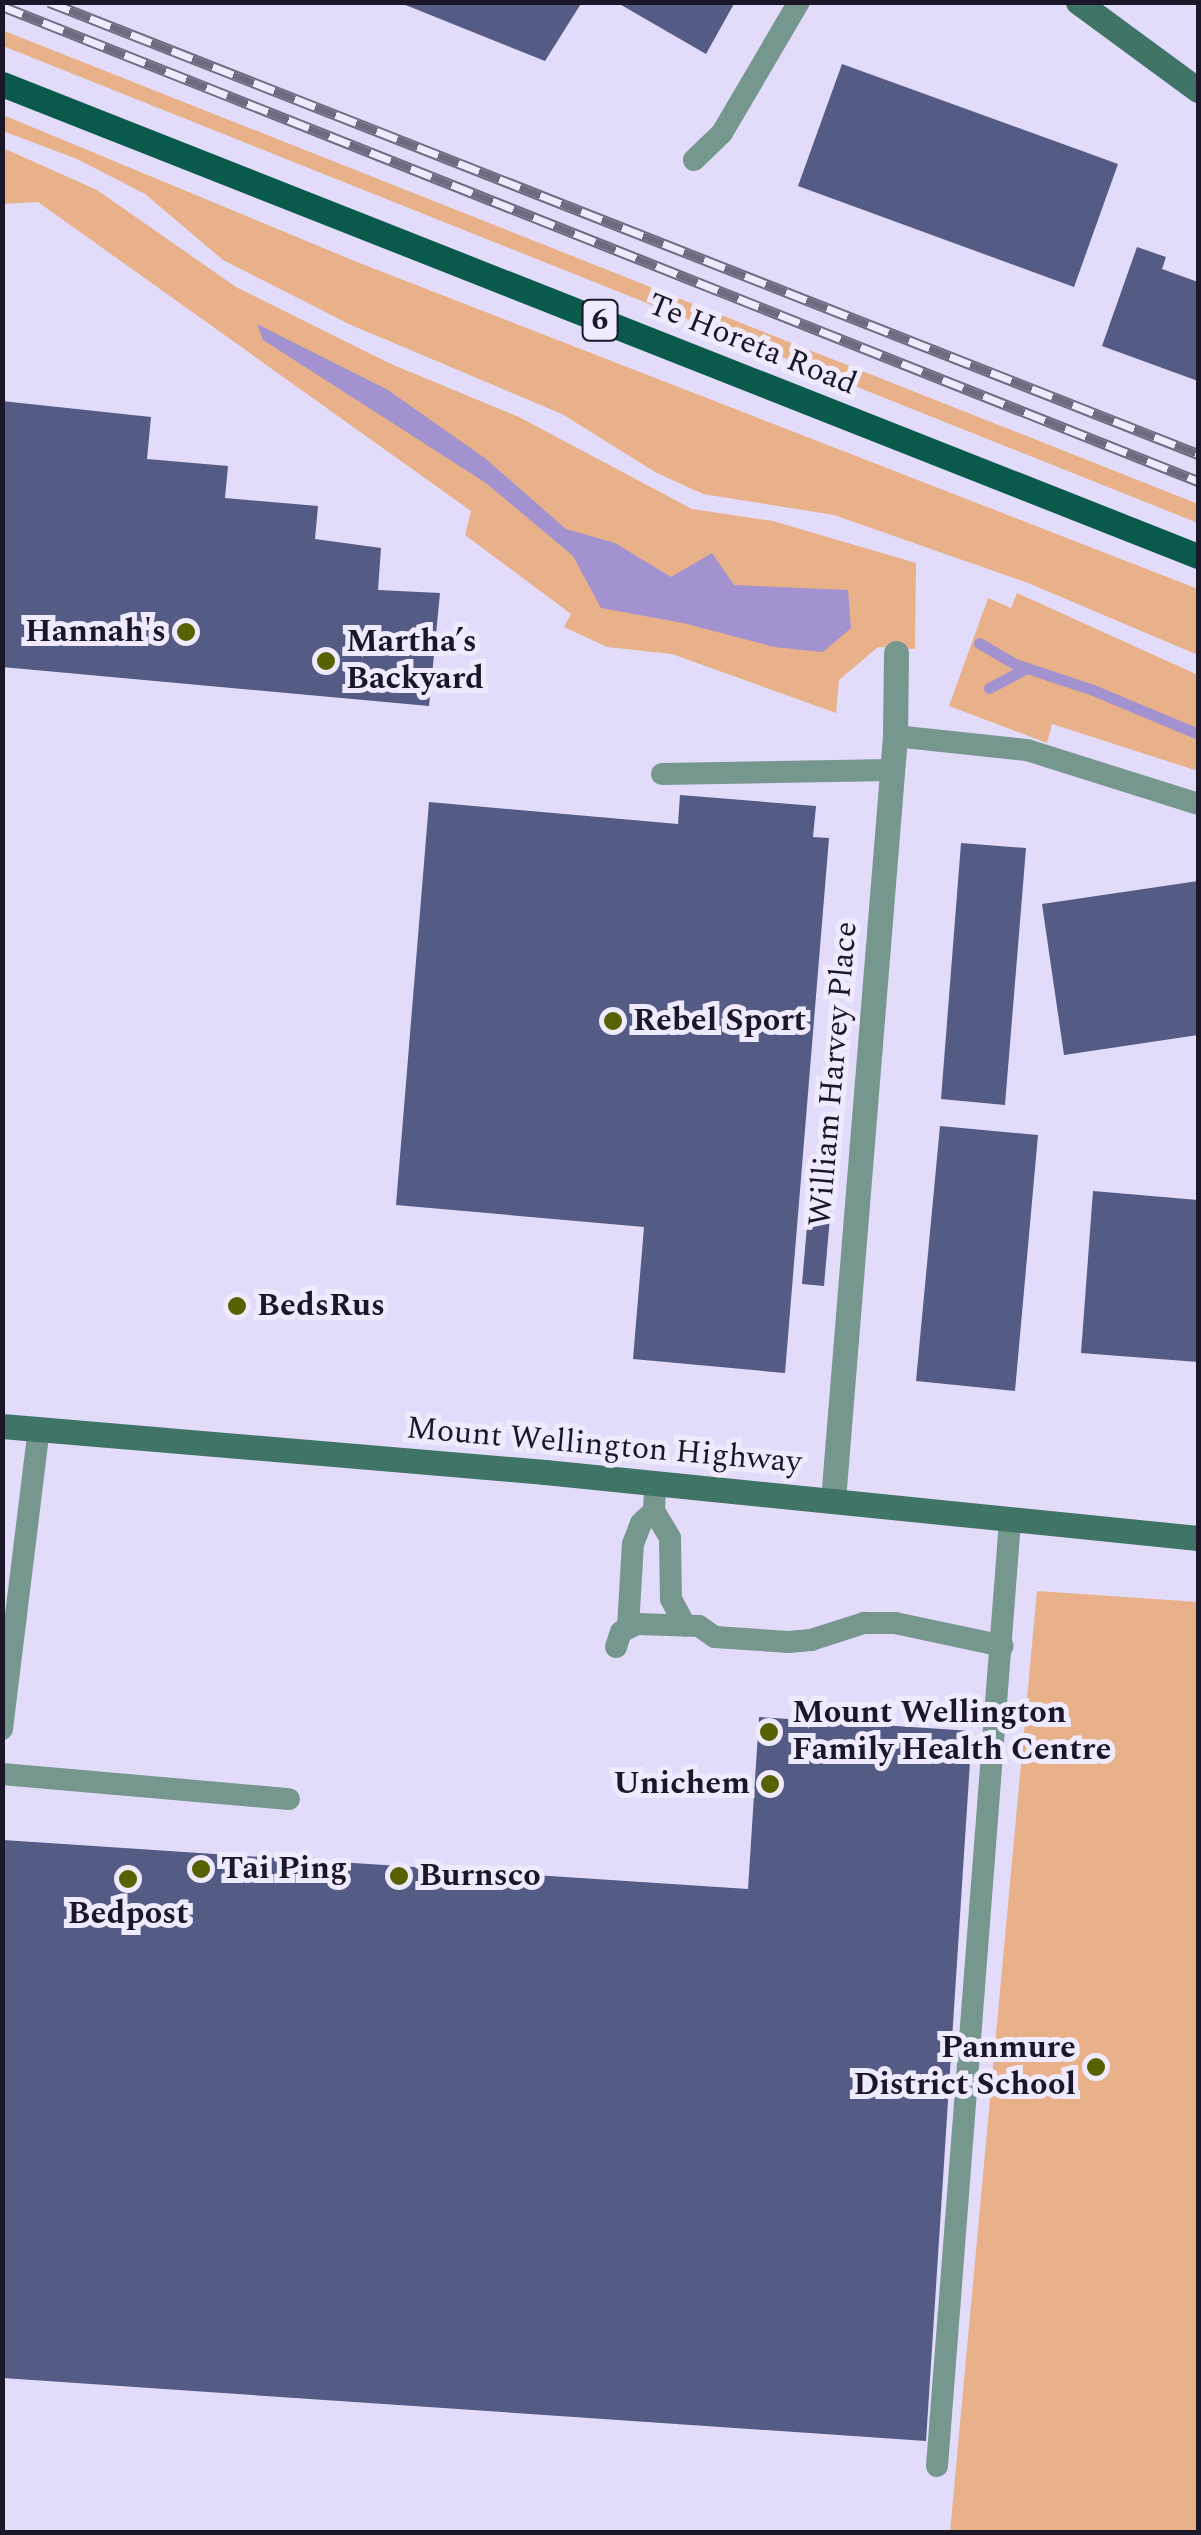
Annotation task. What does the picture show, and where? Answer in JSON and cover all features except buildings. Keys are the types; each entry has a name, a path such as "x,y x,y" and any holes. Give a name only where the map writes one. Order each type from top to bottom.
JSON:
{"main road":[{"path":"1078,2 1198,90"},
{"name":"Te Horeta Road","path":"2,84 1198,556"},
{"name":"Mount Wellington Highway","path":"2,1426 654,1498 833,1500 1198,1538"}],"street":[{"name":"William Harvey Place","path":"833,1500 894,736 896,653"}],"lane":[{"path":"694,160 722,133 799,2"},
{"path":"894,736 1027,750 1198,804"},
{"path":"662,774 891,770"},
{"path":"2,1729 40,1429"},
{"path":"654,1498 670,1538 672,1599 685,1625"},
{"path":"654,1498 633,1544 622,1637 685,1625 707,1629 715,1638 788,1642 811,1640 864,1623 896,1623 1004,1646"},
{"path":"937,2466 1004,1646 1010,1521"},
{"path":"2,1774 289,1799"}],"shaded area":[{"path":"2,30 1198,504 1198,523 3,46"},
{"path":"3,115 357,262 1198,589 1198,655 1028,583 834,515 703,494 655,472 562,414 351,325 223,260 145,194 77,159 3,131"},
{"path":"3,148 97,190 236,287 391,364 519,417 692,509 773,521 916,563 915,649 878,647 839,680 836,713 672,654 607,647 564,627 571,614 465,535 471,511 38,202 3,204"},
{"path":"257,324 388,390 486,459 566,529 615,543 671,577 712,553 734,585 848,590 851,628 823,652 774,647 683,623 601,608 573,556 486,483 263,340"},
{"path":"1017,593 1198,675 1198,771 1052,724 1047,743 949,706 988,598 1011,608"},
{"name":"Panmure District School","path":"1037,1591 1198,1602 1198,2532 950,2532"}],"waterway":[{"path":"979,643 1015,664 1093,690 1198,734"},
{"path":"989,688 1027,668"}],"railway":[{"path":"49,2 1198,454"},
{"path":"2,6 1198,481"}],"place":[{"name":"Hannah's","path":"186,632"},
{"name":"Martha’s Backyard","path":"326,661"},
{"name":"Rebel Sport","path":"613,1021"},
{"name":"BedsRus","path":"237,1306"},
{"name":"Mount Wellington Family Health Centre","path":"769,1732"},
{"name":"Unichem","path":"770,1784"},
{"name":"Tai Ping","path":"201,1869"},
{"name":"Burnsco","path":"399,1876"},
{"name":"Bedpost","path":"128,1879"},
{"name":"Panmure District School","path":"1096,2067"}]}
